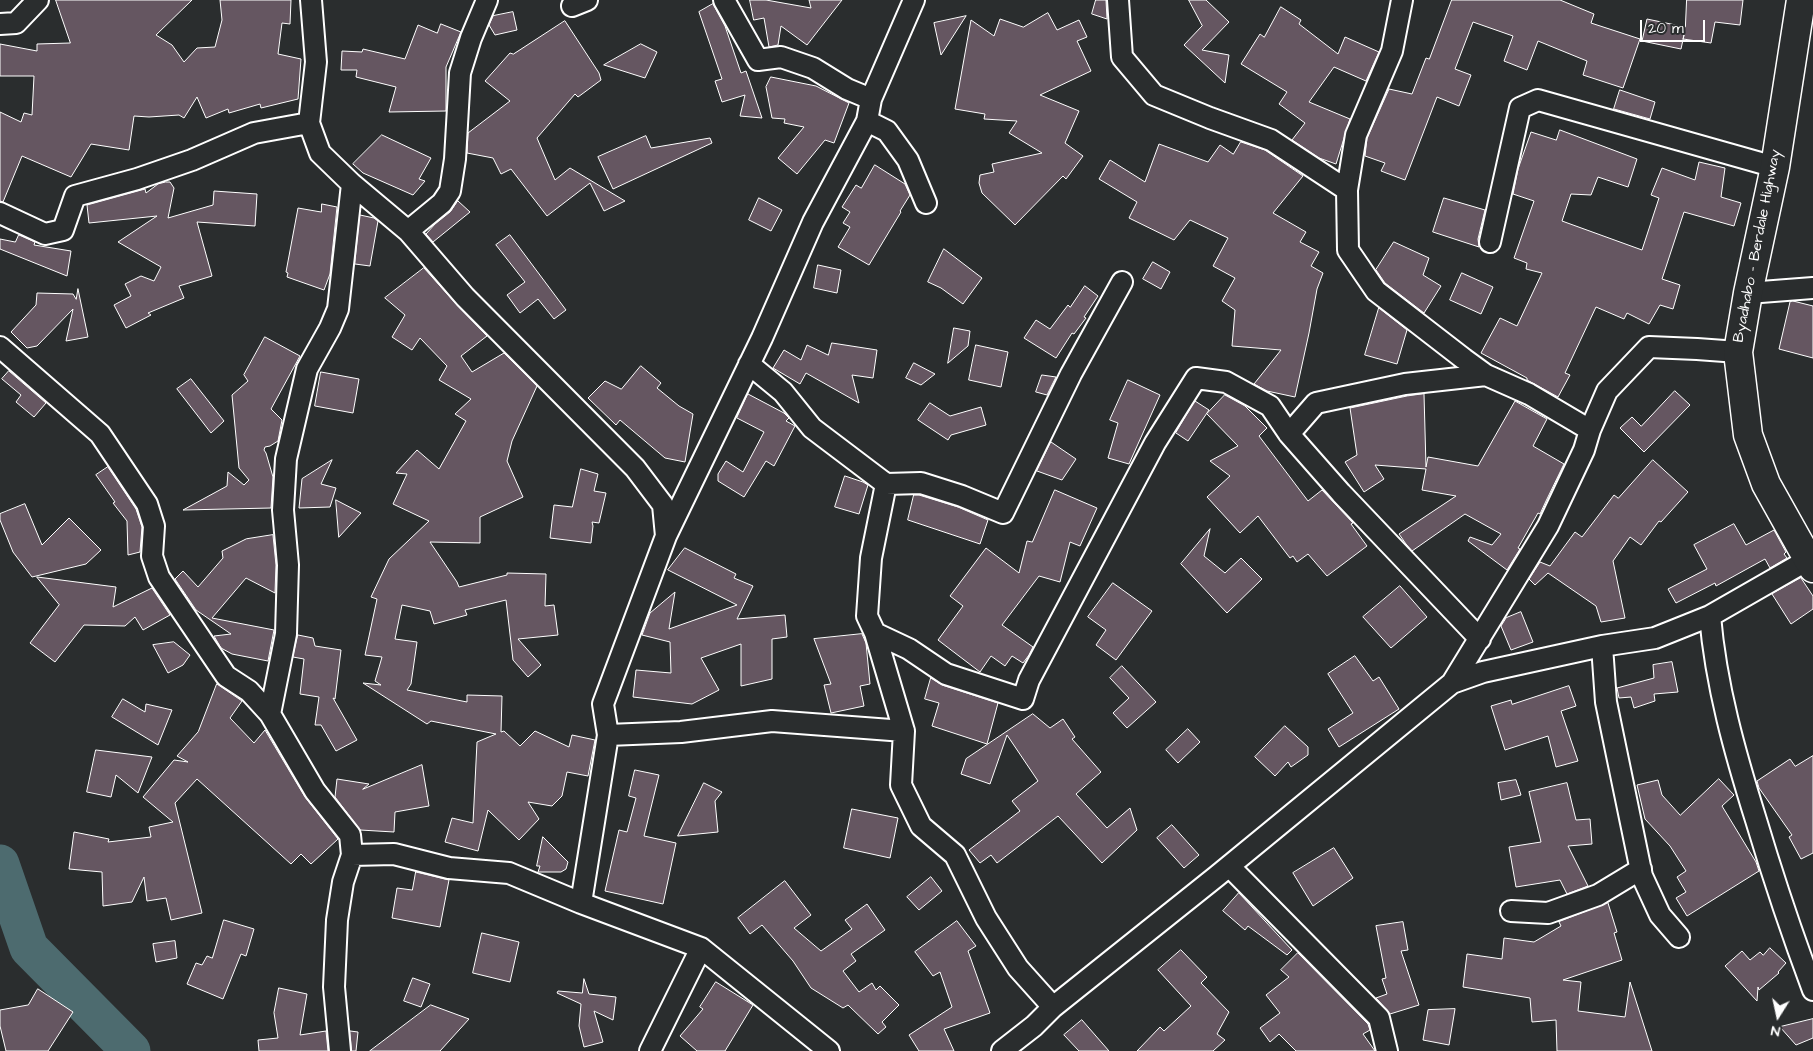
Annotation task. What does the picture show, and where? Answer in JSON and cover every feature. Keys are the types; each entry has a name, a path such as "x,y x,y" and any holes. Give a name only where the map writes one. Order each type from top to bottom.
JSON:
{"main road":[{"name":"Byadhabo - Berdale Highway","path":"1801,0 1775,167 1748,294 1738,352 1748,435 1766,484 1811,562"}],"street":[{"path":"0,24 16,23 38,0"},
{"path":"312,0 316,62 310,123 320,153 352,184 408,231 465,297 635,468 663,506 666,536"},
{"path":"408,231 442,203 450,191 455,159 460,73 470,38 487,0"},
{"path":"724,0 758,60 781,57 813,68 846,89 871,100"},
{"path":"581,903 608,735 603,704 666,536 749,364 813,222 868,121 871,100 914,0"},
{"path":"1118,0 1122,57 1154,95 1271,140 1347,190"},
{"path":"1402,0 1392,51 1356,135 1347,190 1348,250 1376,291 1486,375 1529,394 1590,430"},
{"path":"1490,242 1520,108 1538,100 1775,167"},
{"path":"868,121 887,131 908,160 926,203"},
{"path":"0,213 46,234 63,230 75,196 137,179 192,160 254,133 310,123"},
{"path":"270,714 286,634 288,565 283,510 286,458 307,369 330,328 338,309 352,184"},
{"path":"749,364 783,392 812,428 886,484 922,483 962,496 1003,513 1071,374 1122,282"},
{"path":"1748,294 1813,288"},
{"path":"0,347 100,434 147,504 154,526 152,556 159,577 226,676 248,691 270,714 315,791 350,835 352,855 343,882 337,920 334,987 340,1051"},
{"path":"1002,1051 1034,1026 1053,1007 1452,683 1548,526 1584,450 1590,430 1607,391 1649,347 1738,352"},
{"path":"1289,434 1316,403 1405,384 1486,375"},
{"path":"875,633 909,649 946,674 1024,699 1029,680 1099,546 1155,443 1196,378 1226,382 1270,406 1289,434 1341,493 1480,639"},
{"path":"886,484 871,558 867,616 875,633 904,731 901,784 922,826 955,855 986,918 1018,968 1053,1007"},
{"path":"1452,683 1482,672 1602,646 1656,638 1710,616 1811,562"},
{"path":"1710,616 1714,656 1736,756 1792,933 1813,990"},
{"path":"1602,646 1606,702 1642,876 1660,915 1680,937"},
{"path":"608,735 681,732 772,721 904,731"},
{"path":"352,855 394,854 449,868 509,873 581,903 700,948 829,1051"},
{"path":"1228,866 1379,1018 1387,1051"},
{"path":"1511,912 1548,913 1598,895 1641,868"},
{"path":"650,1051 700,948"}],"building":[{"path":"56,0 192,0 156,35 172,45 184,62 197,48 215,47 222,20 220,0 291,0 290,24 282,23 278,54 301,59 298,99 261,108 260,104 229,113 228,109 206,118 197,97 184,118 179,115 134,116 129,150 91,144 71,177 22,156 3,202 0,201 0,112 21,122 24,113 32,115 34,76 0,76 0,44 37,51 37,44 70,43"},
{"path":"750,0 766,0 811,8 809,0 842,0 807,45 781,26 778,45 769,47 764,18 754,20"},
{"path":"1096,0 1106,0 1107,19 1092,14"},
{"path":"1189,0 1206,0 1229,22 1202,50 1229,55 1225,83 1184,45 1202,26"},
{"path":"1452,0 1560,0 1594,14 1591,23 1640,39 1623,88 1583,75 1587,61 1538,41 1527,70 1504,61 1513,36 1473,22 1455,69 1471,75 1459,106 1437,97 1405,180 1381,171 1385,163 1365,156 1367,138 1389,89 1412,94 1426,58 1429,59"},
{"path":"1687,0 1743,0 1740,25 1715,22 1711,43 1683,39 1681,49 1642,41 1647,19 1685,27"},
{"path":"713,4 725,26 741,73 746,71 762,118 740,116 745,95 722,102 715,81 722,79 699,12"},
{"path":"1281,7 1301,20 1299,24 1338,54 1345,37 1379,52 1366,81 1334,67 1309,102 1350,119 1336,164 1319,158 1292,140 1305,123 1279,104 1287,92 1241,64 1260,34 1264,37"},
{"path":"513,12 517,30 495,35 489,25 493,16"},
{"path":"1048,13 1057,30 1079,20 1087,37 1077,41 1091,71 1040,95 1079,111 1065,143 1083,156 1066,179 1063,176 1015,225 982,193 979,183 980,175 994,172 992,164 1042,153 1009,133 1017,121 984,119 985,114 955,109 971,20 994,36 1000,19 1023,27"},
{"path":"966,16 941,55 934,23"},
{"path":"565,21 599,73 601,80 578,97 575,94 537,138 555,180 570,168 625,201 604,211 590,183 547,216 511,169 501,174 493,158 467,153 468,133 510,101 485,81 510,53 513,54"},
{"path":"441,24 461,32 446,67 446,111 389,112 396,87 356,77 357,70 341,70 342,51 362,52 363,49 405,59 418,25 437,33"},
{"path":"641,44 657,52 645,78 604,65"},
{"path":"771,77 816,86 849,103 834,143 825,140 797,174 778,158 804,127 784,123 785,119 772,118 766,87"},
{"path":"1620,90 1655,102 1650,119 1614,109"},
{"path":"1560,130 1637,159 1628,187 1598,177 1591,195 1571,194 1562,221 1642,250 1659,198 1651,195 1662,168 1695,180 1699,162 1725,168 1721,197 1741,203 1734,226 1684,212 1662,279 1680,285 1673,309 1660,305 1649,324 1627,313 1624,319 1596,307 1565,373 1570,375 1558,397 1481,353 1500,318 1517,326 1542,273 1526,269 1527,263 1514,258 1534,201 1513,194 1518,169 1531,132 1556,140"},
{"path":"382,135 431,158 419,179 425,181 413,195 363,173 353,164"},
{"path":"646,136 651,148 710,138 712,143 613,189 598,157"},
{"path":"1241,142 1265,150 1303,176 1273,213 1306,232 1300,242 1319,252 1311,266 1323,273 1317,289 1295,397 1267,391 1254,384 1281,350 1232,346 1235,310 1222,301 1235,278 1213,266 1228,238 1190,220 1174,240 1129,218 1137,202 1099,179 1110,160 1145,182 1159,144 1208,162 1220,145 1233,154"},
{"path":"875,165 905,184 910,195 869,265 838,247 850,227 843,223 850,212 842,207 856,185 861,188"},
{"path":"170,182 174,188 168,218 213,205 214,191 257,194 255,226 197,222 212,276 179,286 184,298 148,313 151,315 126,328 114,305 131,296 125,284 141,276 154,281 161,267 118,242 157,216 89,223 87,205 145,189 146,193 158,184"},
{"path":"759,198 782,210 771,231 749,220"},
{"path":"1444,198 1485,210 1478,239 1479,247 1433,232"},
{"path":"458,201 470,212 433,242 426,234 450,212"},
{"path":"322,204 337,207 330,274 324,290 287,277 288,273 286,272 298,208 321,212"},
{"path":"360,215 374,218 378,221 370,266 355,264"},
{"path":"19,235 35,242 34,245 71,251 67,276 0,249 0,239 15,242"},
{"path":"510,235 566,310 554,319 538,299 520,313 507,295 525,282 496,245"},
{"path":"1394,242 1429,258 1423,275 1441,286 1424,313 1385,283 1376,270"},
{"path":"944,249 982,278 963,304 941,288 928,282"},
{"path":"1153,262 1170,272 1161,289 1143,279"},
{"path":"818,265 841,270 837,293 814,288"},
{"path":"424,268 487,336 461,356 472,372 504,353 537,386 512,441 507,461 523,497 480,517 480,543 430,542 459,587 507,575 507,573 546,574 545,606 554,605 558,635 518,639 541,665 528,677 513,660 506,600 465,610 467,615 434,624 430,611 402,605 395,639 417,642 411,684 407,690 467,702 467,695 502,696 501,732 504,731 520,746 535,731 569,747 572,735 595,740 588,776 567,772 562,796 552,806 528,802 539,819 519,840 488,810 478,851 445,842 452,818 473,823 477,742 496,734 431,721 427,724 363,683 381,685 375,681 382,657 365,655 377,599 371,597 389,559 429,521 393,504 407,474 396,473 417,450 439,469 466,421 455,414 471,399 439,380 447,366 420,338 412,350 392,337 405,315 385,298"},
{"path":"1462,273 1493,287 1481,314 1450,300"},
{"path":"1085,286 1098,296 1084,317 1086,318 1074,334 1072,333 1056,358 1024,338 1036,320 1050,329 1068,305 1070,307"},
{"path":"78,289 88,337 66,341 73,309 37,346 27,348 11,332 36,305 37,293 73,294 76,299"},
{"path":"1790,302 1813,306 1813,358 1779,349"},
{"path":"1379,308 1407,330 1397,364 1365,355"},
{"path":"954,328 970,331 968,346 948,363"},
{"path":"265,337 300,356 271,409 282,420 278,441 265,447 264,450 273,477 271,508 183,510 227,486 228,472 244,485 249,480 239,468 232,395 248,381 244,375"},
{"path":"832,343 877,350 873,378 852,375 859,403 806,373 800,384 773,368 784,350 801,360 807,345 828,355"},
{"path":"976,345 1008,352 1001,387 969,380"},
{"path":"914,363 935,374 921,385 906,378"},
{"path":"641,366 661,383 657,388 679,406 693,414 685,462 665,458 620,420 616,425 588,398 605,381 621,389"},
{"path":"9,371 46,403 34,417 16,402 21,395 2,379"},
{"path":"321,372 359,379 353,413 315,406"},
{"path":"1042,375 1056,377 1047,395 1036,392"},
{"path":"191,379 224,421 211,433 177,389"},
{"path":"1128,380 1160,395 1129,464 1108,458 1118,423 1110,420"},
{"path":"1675,391 1690,405 1644,452 1620,428 1632,417 1641,426"},
{"path":"748,394 784,413 789,418 786,421 795,426 774,466 766,461 744,497 718,481 718,474 726,461 743,472 764,432 737,418"},
{"path":"1424,394 1426,467 1428,457 1478,466 1515,401 1547,419 1533,446 1564,464 1540,514 1538,513 1507,570 1468,541 1470,537 1492,545 1501,534 1465,514 1412,551 1406,544 1399,534 1456,496 1422,490 1426,469 1375,465 1384,479 1364,492 1345,462 1357,455 1350,408"},
{"path":"1225,395 1245,406 1267,428 1259,436 1308,501 1322,490 1353,523 1351,524 1367,546 1327,576 1308,554 1297,562 1293,556 1290,558 1258,516 1240,533 1207,497 1230,476 1210,461 1238,446 1207,414"},
{"path":"1195,401 1209,410 1188,441 1176,433"},
{"path":"930,403 950,416 981,407 986,425 951,435 948,440 918,420"},
{"path":"1051,442 1076,459 1062,480 1037,471"},
{"path":"332,460 321,484 336,488 330,507 299,508 302,479"},
{"path":"1653,460 1688,492 1661,522 1659,521 1641,545 1630,537 1613,561 1625,618 1601,622 1596,606 1548,573 1535,585 1529,579 1540,562 1550,566 1575,532 1582,537 1614,495 1618,498"},
{"path":"108,467 136,509 142,527 140,552 128,555 127,521 113,503 115,502 96,475"},
{"path":"581,469 598,474 594,491 606,493 599,523 592,522 591,543 550,538 554,505 572,507"},
{"path":"845,476 868,485 859,514 835,507"},
{"path":"1055,490 1097,508 1080,546 1070,542 1060,582 1039,576 1002,625 1033,647 1029,655 1023,663 1012,656 1005,666 991,656 980,672 938,640 963,606 950,596 986,548 1019,573 1027,541 1032,542"},
{"path":"914,495 958,507 988,520 980,544 908,520"},
{"path":"336,500 361,513 339,537"},
{"path":"25,504 42,545 69,518 101,550 86,564 32,577 13,552 0,520 0,514"},
{"path":"1734,524 1746,545 1774,530 1786,552 1784,554 1787,558 1770,568 1765,559 1716,586 1715,583 1676,603 1668,589 1707,569 1694,545"},
{"path":"1210,529 1204,556 1225,573 1241,558 1262,579 1227,613 1181,564"},
{"path":"273,535 276,565 275,593 246,578 212,618 274,630 268,661 232,654 221,648 214,636 231,634 196,610 175,579 183,571 198,587 223,558 222,551 246,539"},
{"path":"685,548 736,574 734,578 753,586 737,619 785,615 787,637 772,639 772,679 741,686 741,644 701,658 719,690 692,704 633,697 636,670 671,673 670,642 642,635 650,613 675,592 669,629 737,605 668,570"},
{"path":"37,577 116,587 113,607 152,588 170,615 143,630 135,617 125,626 84,625 55,662 30,643 59,605"},
{"path":"1801,578 1813,596 1813,609 1791,624 1772,594"},
{"path":"1113,583 1152,611 1116,660 1096,645 1106,630 1088,617"},
{"path":"1400,586 1427,617 1391,648 1363,617"},
{"path":"1521,612 1533,642 1511,650 1501,626 1506,618"},
{"path":"862,634 866,643 870,684 860,686 864,706 831,713 824,685 831,684 814,639"},
{"path":"298,635 313,638 315,646 341,650 335,699 333,698 357,740 336,751 321,725 315,725 319,697 300,694 304,659 293,657"},
{"path":"174,642 190,655 183,665 168,673 153,645"},
{"path":"1355,656 1373,681 1379,677 1399,709 1339,747 1328,729 1353,713 1328,674"},
{"path":"1672,662 1678,692 1654,694 1655,701 1634,708 1631,697 1619,698 1617,688 1654,678 1653,665"},
{"path":"1122,666 1156,702 1127,728 1113,713 1129,698 1110,678"},
{"path":"931,678 942,685 998,703 987,744 932,726 939,703 925,699"},
{"path":"217,684 242,701 230,718 254,743 265,730 305,797 338,839 311,864 301,854 291,864 197,779 175,803 202,913 171,920 166,898 147,901 144,877 132,902 103,906 102,872 69,869 74,832 109,839 108,842 151,837 149,827 173,822 143,797 174,760 188,762 177,756 198,732"},
{"path":"1569,686 1576,706 1561,711 1578,761 1556,767 1548,736 1505,750 1491,706 1511,700 1512,704"},
{"path":"123,699 145,712 146,704 172,710 158,745 112,717"},
{"path":"1033,714 1050,728 1063,719 1075,737 1072,739 1101,772 1076,794 1107,828 1130,808 1137,830 1102,863 1058,816 997,863 991,855 980,863 969,850 1020,811 1012,801 1038,781 1007,735 990,784 961,774 966,759"},
{"path":"1285,726 1308,747 1308,755 1291,767 1288,762 1275,776 1255,757"},
{"path":"1188,729 1200,742 1178,763 1166,750"},
{"path":"96,750 152,757 138,793 116,775 111,797 87,792"},
{"path":"1813,756 1813,853 1801,859 1789,837 1792,835 1759,788 1757,781 1790,759 1795,766"},
{"path":"422,765 429,806 395,812 394,832 360,830 335,797 337,779 369,784 363,789"},
{"path":"635,770 659,775 644,836 676,843 663,904 605,891 619,830 627,832 636,798 629,796"},
{"path":"1719,779 1734,795 1722,806 1756,862 1759,871 1687,916 1676,898 1686,892 1677,877 1686,871 1670,846 1645,819 1637,785 1658,780 1662,795 1680,815"},
{"path":"1516,780 1521,795 1501,800 1498,783"},
{"path":"704,783 722,792 715,801 718,832 678,836"},
{"path":"1567,783 1576,820 1590,819 1592,844 1568,846 1588,886 1567,894 1560,880 1516,887 1509,847 1541,842 1529,792"},
{"path":"852,809 898,818 890,858 844,848"},
{"path":"1172,825 1199,855 1184,868 1157,838"},
{"path":"543,837 568,862 566,869 561,872 538,872 540,866 537,866"},
{"path":"1334,848 1353,878 1313,906 1293,873"},
{"path":"416,872 449,880 440,927 392,918 397,888 412,890"},
{"path":"931,877 942,891 919,910 907,897"},
{"path":"785,881 811,915 794,928 821,951 852,929 845,920 867,904 885,930 851,954 856,961 843,971 859,992 872,983 876,990 880,986 899,1005 882,1022 886,1027 878,1034 848,1005 843,1008 811,988 793,961 762,925 750,934 738,918"},
{"path":"1239,893 1292,950 1287,955 1248,926 1245,930 1223,911"},
{"path":"1608,903 1617,932 1614,933 1622,960 1563,980 1581,982 1578,1011 1625,1017 1630,982 1652,1051 1557,1051 1556,1020 1532,1022 1530,998 1463,987 1467,954 1502,959 1504,938 1534,942 1561,926 1559,922"},
{"path":"224,920 254,929 246,956 241,954 223,999 187,984 196,963 202,965 207,956 212,958"},
{"path":"957,921 976,946 968,951 990,1013 944,1029 954,1051 919,1051 909,1035 952,1007 940,972 933,976 915,952"},
{"path":"1403,922 1408,950 1401,951 1419,1005 1390,1014 1376,998 1387,994 1382,979 1386,978 1376,926"},
{"path":"482,933 519,942 510,982 473,973"},
{"path":"175,941 177,958 156,962 153,944"},
{"path":"1770,948 1786,963 1779,973 1759,990 1758,987 1757,1001 1725,966 1742,951 1750,960 1760,952 1763,955"},
{"path":"1181,950 1207,977 1201,983 1229,1012 1217,1034 1225,1040 1213,1051 1137,1051 1160,1027 1164,1031 1191,1006 1158,970"},
{"path":"1298,953 1368,1024 1370,1030 1363,1034 1375,1051 1296,1051 1279,1034 1270,1042 1260,1028 1280,1013 1266,995 1289,977 1281,970"},
{"path":"413,978 430,984 421,1007 404,1001"},
{"path":"584,979 589,994 616,997 613,1020 594,1011 603,1042 584,1047 579,1026 581,1004 557,993 558,991 582,993"},
{"path":"716,982 753,1005 725,1051 697,1051 680,1036 703,1009 700,1007"},
{"path":"279,988 307,994 300,1035 326,1031 328,1051 259,1051 258,1040 278,1038 274,1013"},
{"path":"38,989 73,1012 48,1051 6,1051 0,1026 0,1010 28,1005"},
{"path":"431,1005 469,1019 440,1051 370,1051"},
{"path":"1455,1009 1449,1045 1423,1040 1428,1010"},
{"path":"1813,1019 1813,1038 1796,1045 1780,1027"},
{"path":"1082,1020 1109,1051 1079,1051 1064,1035"},
{"path":"350,1031 358,1032 356,1051 352,1051"}],"waterway":[{"path":"0,864 29,948 131,1051"}]}
